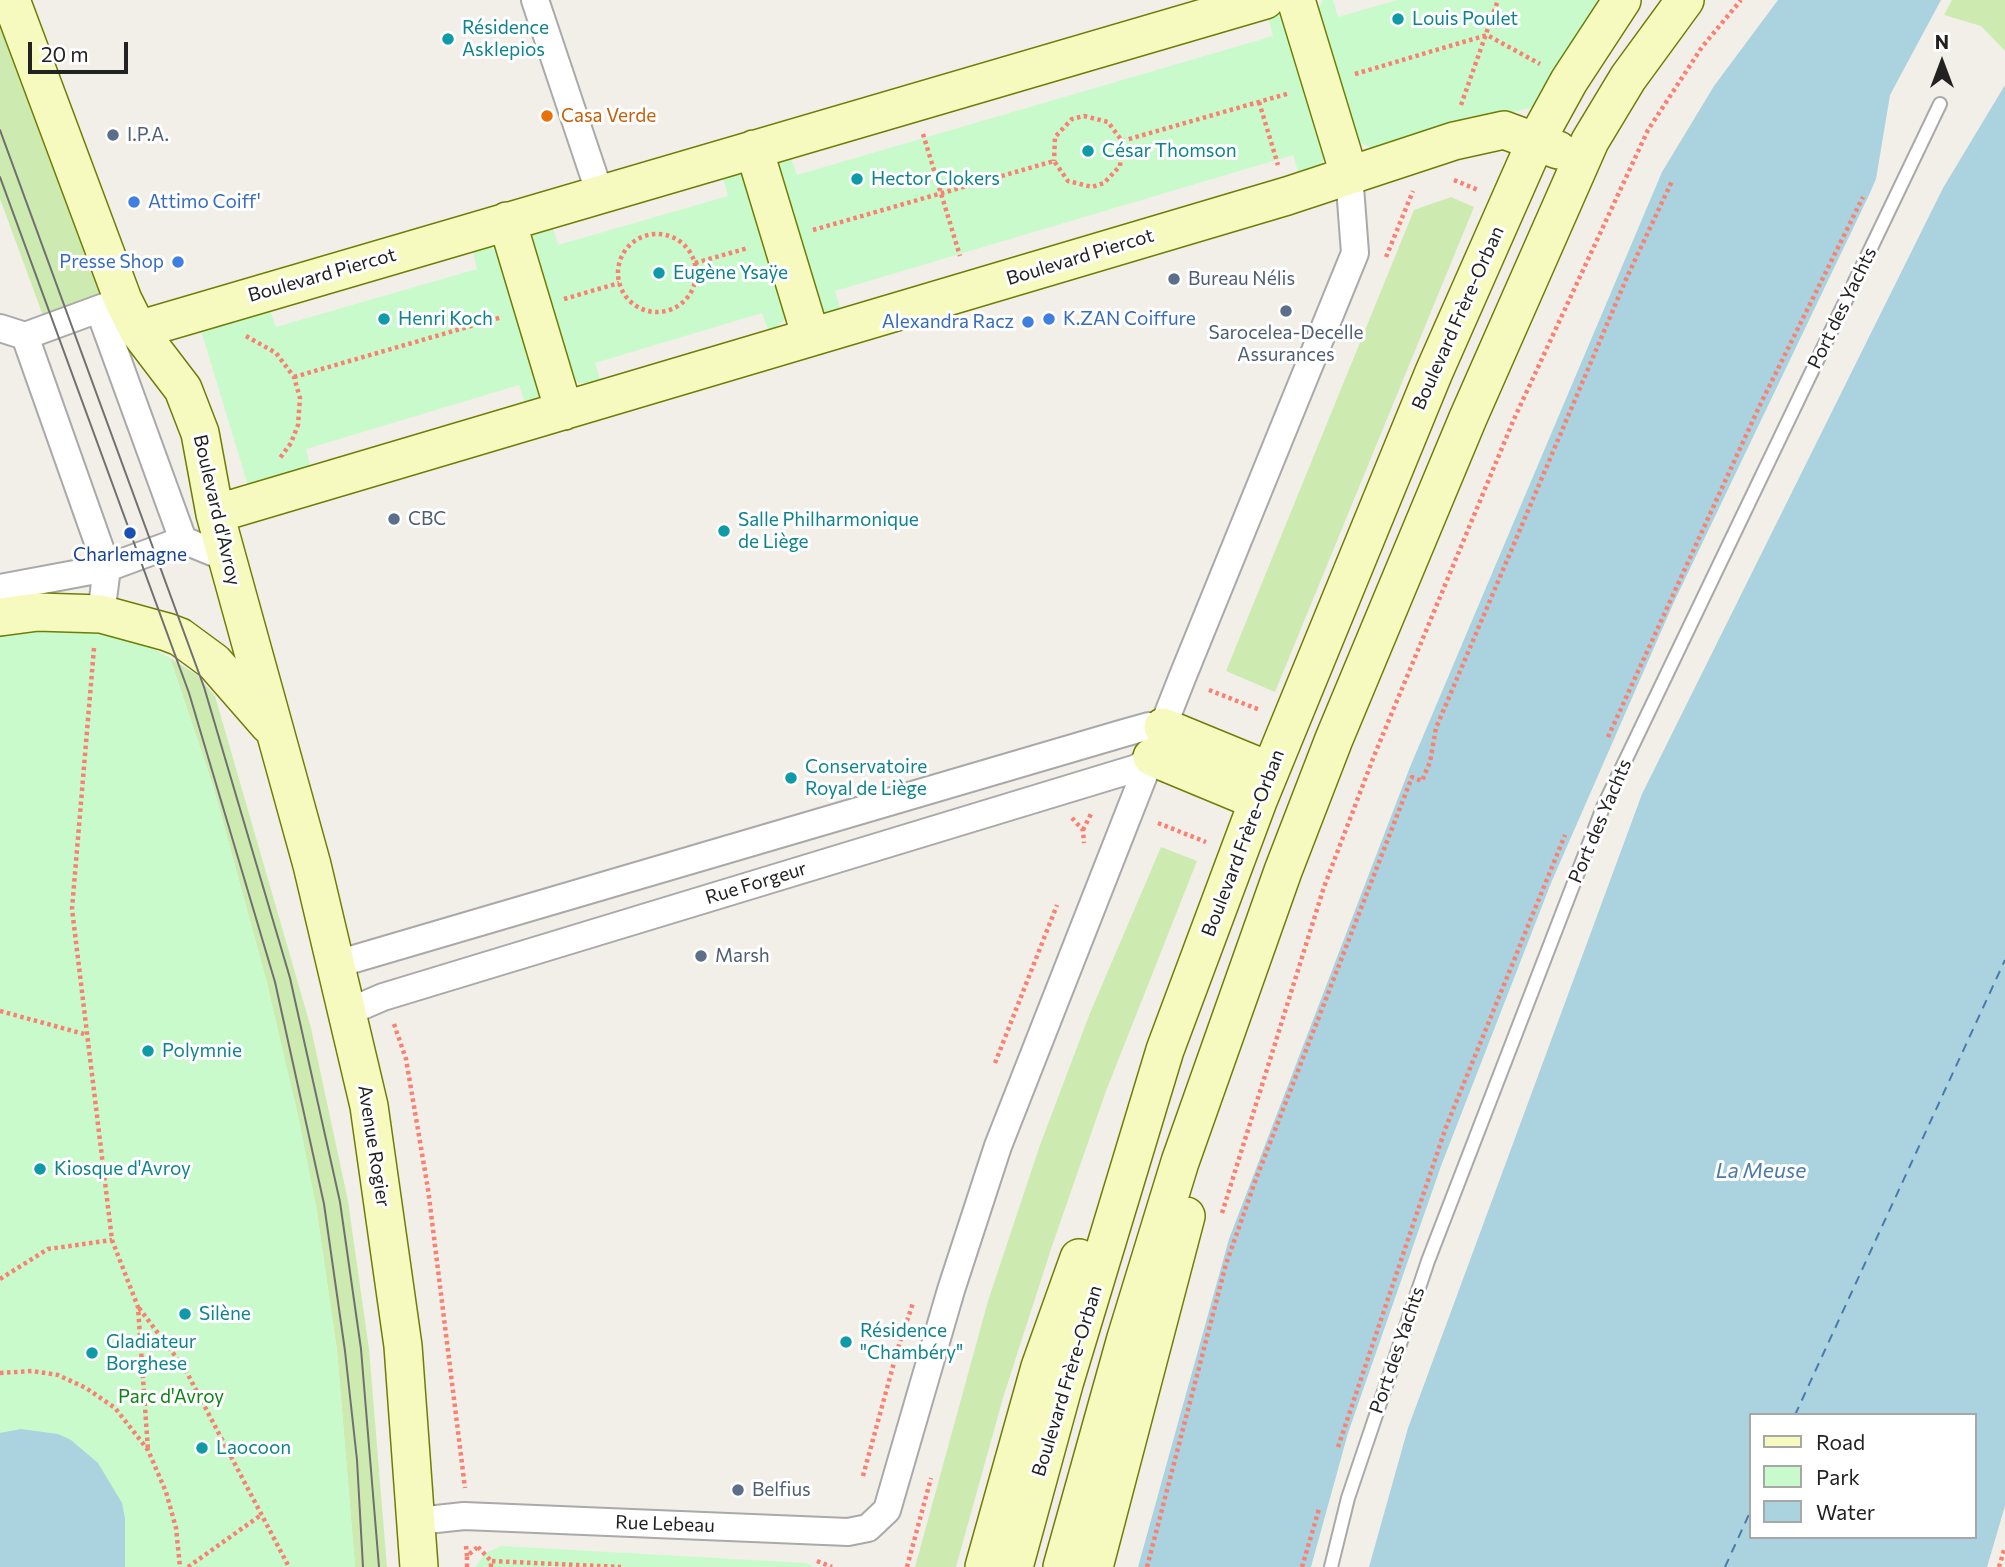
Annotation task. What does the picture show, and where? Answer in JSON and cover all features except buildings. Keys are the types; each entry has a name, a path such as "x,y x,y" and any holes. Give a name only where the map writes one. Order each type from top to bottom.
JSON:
{"main road":[{"name":"Boulevard d'Avroy","path":"11,0 130,324 183,389 193,410 200,432 212,500 276,734"},
{"name":"Boulevard Piercot","path":"130,324 507,221 1265,0"},
{"path":"1296,0 1349,174"},
{"name":"Boulevard Frère-Orban","path":"1014,1567 1165,1050 1264,786 1434,372 1536,141 1569,80 1622,0"},
{"path":"1062,1567 1139,1293 1199,1110 1283,871 1334,739 1468,418 1582,160 1628,78 1685,0"},
{"name":"Boulevard Piercot","path":"212,500 564,411 1287,196 1349,174 1490,132 1504,130 1582,160"},
{"path":"754,149 811,337"},
{"path":"507,221 564,411"},
{"path":"0,617 38,612 101,614 142,623 189,643 214,662 276,734"},
{"name":"Avenue Rogier","path":"276,734 337,964 369,1105 397,1294 418,1521 419,1567"},
{"path":"1171,748 1264,786"},
{"path":"1094,1567 1197,1167 1199,1110"},
{"path":"984,1567 1040,1367 1079,1258 1088,1238 1124,1186"}],"street":[{"path":"535,0 600,194"},
{"path":"1171,748 1355,253 1349,174"},
{"path":"0,328 25,336 130,324"},
{"path":"130,324 127,387 183,540"},
{"path":"127,387 130,324"},
{"path":"25,336 107,568 101,614"},
{"path":"164,487 212,500"},
{"path":"0,588 107,568 183,540 227,558"},
{"name":"Rue Forgeur","path":"337,964 1149,726 1171,748 1137,768 430,982 348,1012"},
{"name":"Rue Lebeau","path":"418,1521 464,1516 848,1532 868,1528 887,1510 894,1494 951,1290 998,1146 1046,1017 1171,748"},
{"path":"1072,750 1083,785"},
{"path":"419,942 411,949 408,961 418,978 430,982"}],"lane":[{"name":"Port des Yachts","path":"1331,1567 1348,1499 1427,1261 1604,806 1940,104"}],"path":[{"path":"1461,107 1498,0"},
{"path":"1219,1224 1324,887 1374,756 1514,419 1648,130 1702,47 1741,0"},
{"path":"1122,141 1487,35 1545,66"},
{"path":"1259,102 1287,196"},
{"path":"914,103 970,290"},
{"path":"1097,117 1116,130 1122,141 1120,166 1104,183 1091,187 1068,181 1054,161 1055,137 1072,119 1097,117"},
{"path":"695,263 1054,161"},
{"path":"1147,1567 1222,1277 1256,1179 1412,777 1422,781 1430,762 1436,728 1628,277 1672,181"},
{"path":"1383,265 1414,190"},
{"path":"654,234 680,241 695,263 692,289 673,308 647,310 625,295 619,283 622,256 629,245 654,234"},
{"path":"294,377 619,283"},
{"path":"242,334 260,341 276,353 294,377 300,398 298,425 291,443 272,465"},
{"path":"101,614 92,658 72,909 84,1034 103,1148 112,1240 138,1307 148,1450"},
{"path":"1154,833 1171,748 1215,678"},
{"path":"1062,817 1070,816 1083,830 1084,844 1080,854"},
{"path":"993,1069 1063,893"},
{"path":"0,1011 84,1034"},
{"path":"401,1014 394,1024 405,1059 428,1189 466,1492"},
{"path":"0,1279 48,1249 112,1240"},
{"path":"861,1481 915,1297"},
{"path":"138,1307 149,1318 184,1368 289,1567"},
{"path":"0,1373 32,1371 58,1375 86,1388 115,1408 148,1450 170,1504 176,1528 180,1567"},
{"path":"907,1567 931,1476"},
{"path":"188,1567 261,1515"},
{"path":"478,1547 491,1564 621,1567"},
{"path":"1999,1567 2005,1547"},
{"path":"818,1567 820,1564 832,1567"}],"green space":[{"path":"0,0 116,294 45,321 0,199"},
{"path":"1323,0 1333,0 1338,17 1397,0 1606,0 1540,105 1377,150 1358,142 1316,14"},
{"path":"1952,0 2005,0 2005,51 1981,26 1944,15"},
{"path":"1276,12 1284,16 1326,154 1322,163 1312,173 1300,178 1293,155 835,291 842,315 830,316 822,313 777,166 789,152 797,175 1273,36 1267,13"},
{"path":"721,171 736,171 744,175 787,314 785,320 769,332 762,313 595,363 601,382 579,383 570,378 529,245 537,226 551,221 558,245 728,196"},
{"path":"1451,197 1474,207 1275,692 1226,671 1414,210"},
{"path":"471,244 485,244 501,253 542,387 535,404 527,409 519,385 306,449 312,473 250,492 199,324 268,304 276,327 477,269"},
{"name":"Parc d'Avroy","path":"32,628 76,629 114,635 149,646 170,658 214,789 267,983 299,1119 316,1206 337,1351 355,1567 0,1567 0,633"},
{"path":"170,658 197,675 215,696 311,1028 348,1201 369,1349 387,1567 355,1567 337,1351 316,1206 267,983 214,789"},
{"path":"1161,847 1197,861 1106,1091 1052,1246 1003,1398 956,1567 915,1567 988,1301 1040,1145 1090,1013"},
{"path":"501,1546 806,1563 814,1567 475,1567 486,1553"}],"water":[{"path":"1778,0 1941,0 1890,95 1876,179 1869,195 1674,602 1551,883 1441,1166 1348,1433 1311,1567 1138,1567 1229,1239 1410,767 1662,172 1714,86"},
{"name":"La Meuse","path":"2005,85 2005,1506 1987,1567 1369,1567 1408,1428 1642,794 1943,188"},
{"path":"21,1429 58,1434 71,1440 98,1463 122,1503 125,1519 125,1567 0,1567 0,1433"}],"ferry route":[{"path":"1796,1413 2005,960"},
{"path":"1725,1567 1750,1512"}],"tram line":[{"path":"0,130 204,687 290,978 340,1202 361,1349 379,1567"},
{"path":"0,177 189,693 275,982 324,1204 357,1460 363,1567"}],"place":[{"name":"Louis Poulet","path":"1398,19"},
{"name":"Résidence Asklepios","path":"448,39"},
{"name":"Casa Verde","path":"547,116"},
{"name":"I.P.A.","path":"113,135"},
{"name":"César Thomson","path":"1088,151"},
{"name":"Hector Clokers","path":"857,179"},
{"name":"Attimo Coiff'","path":"134,202"},
{"name":"Presse Shop","path":"178,262"},
{"name":"Eugène Ysaÿe","path":"659,273"},
{"name":"Bureau Nélis","path":"1174,279"},
{"name":"Sarocelea-Decelle Assurances","path":"1286,311"},
{"name":"Henri Koch","path":"384,319"},
{"name":"K.ZAN Coiffure","path":"1049,319"},
{"name":"Alexandra Racz","path":"1028,322"},
{"name":"CBC","path":"394,519"},
{"name":"Salle Philharmonique de Liège","path":"724,531"},
{"name":"Charlemagne","path":"130,533"},
{"name":"Conservatoire Royal de Liège","path":"791,778"},
{"name":"Marsh","path":"701,956"},
{"name":"Polymnie","path":"148,1051"},
{"name":"Kiosque d'Avroy","path":"40,1169"},
{"name":"Silène","path":"185,1314"},
{"name":"Résidence \"Chambéry\"","path":"846,1342"},
{"name":"Gladiateur Borghese","path":"92,1353"},
{"name":"Laocoon","path":"202,1448"},
{"name":"Belfius","path":"738,1490"}]}
